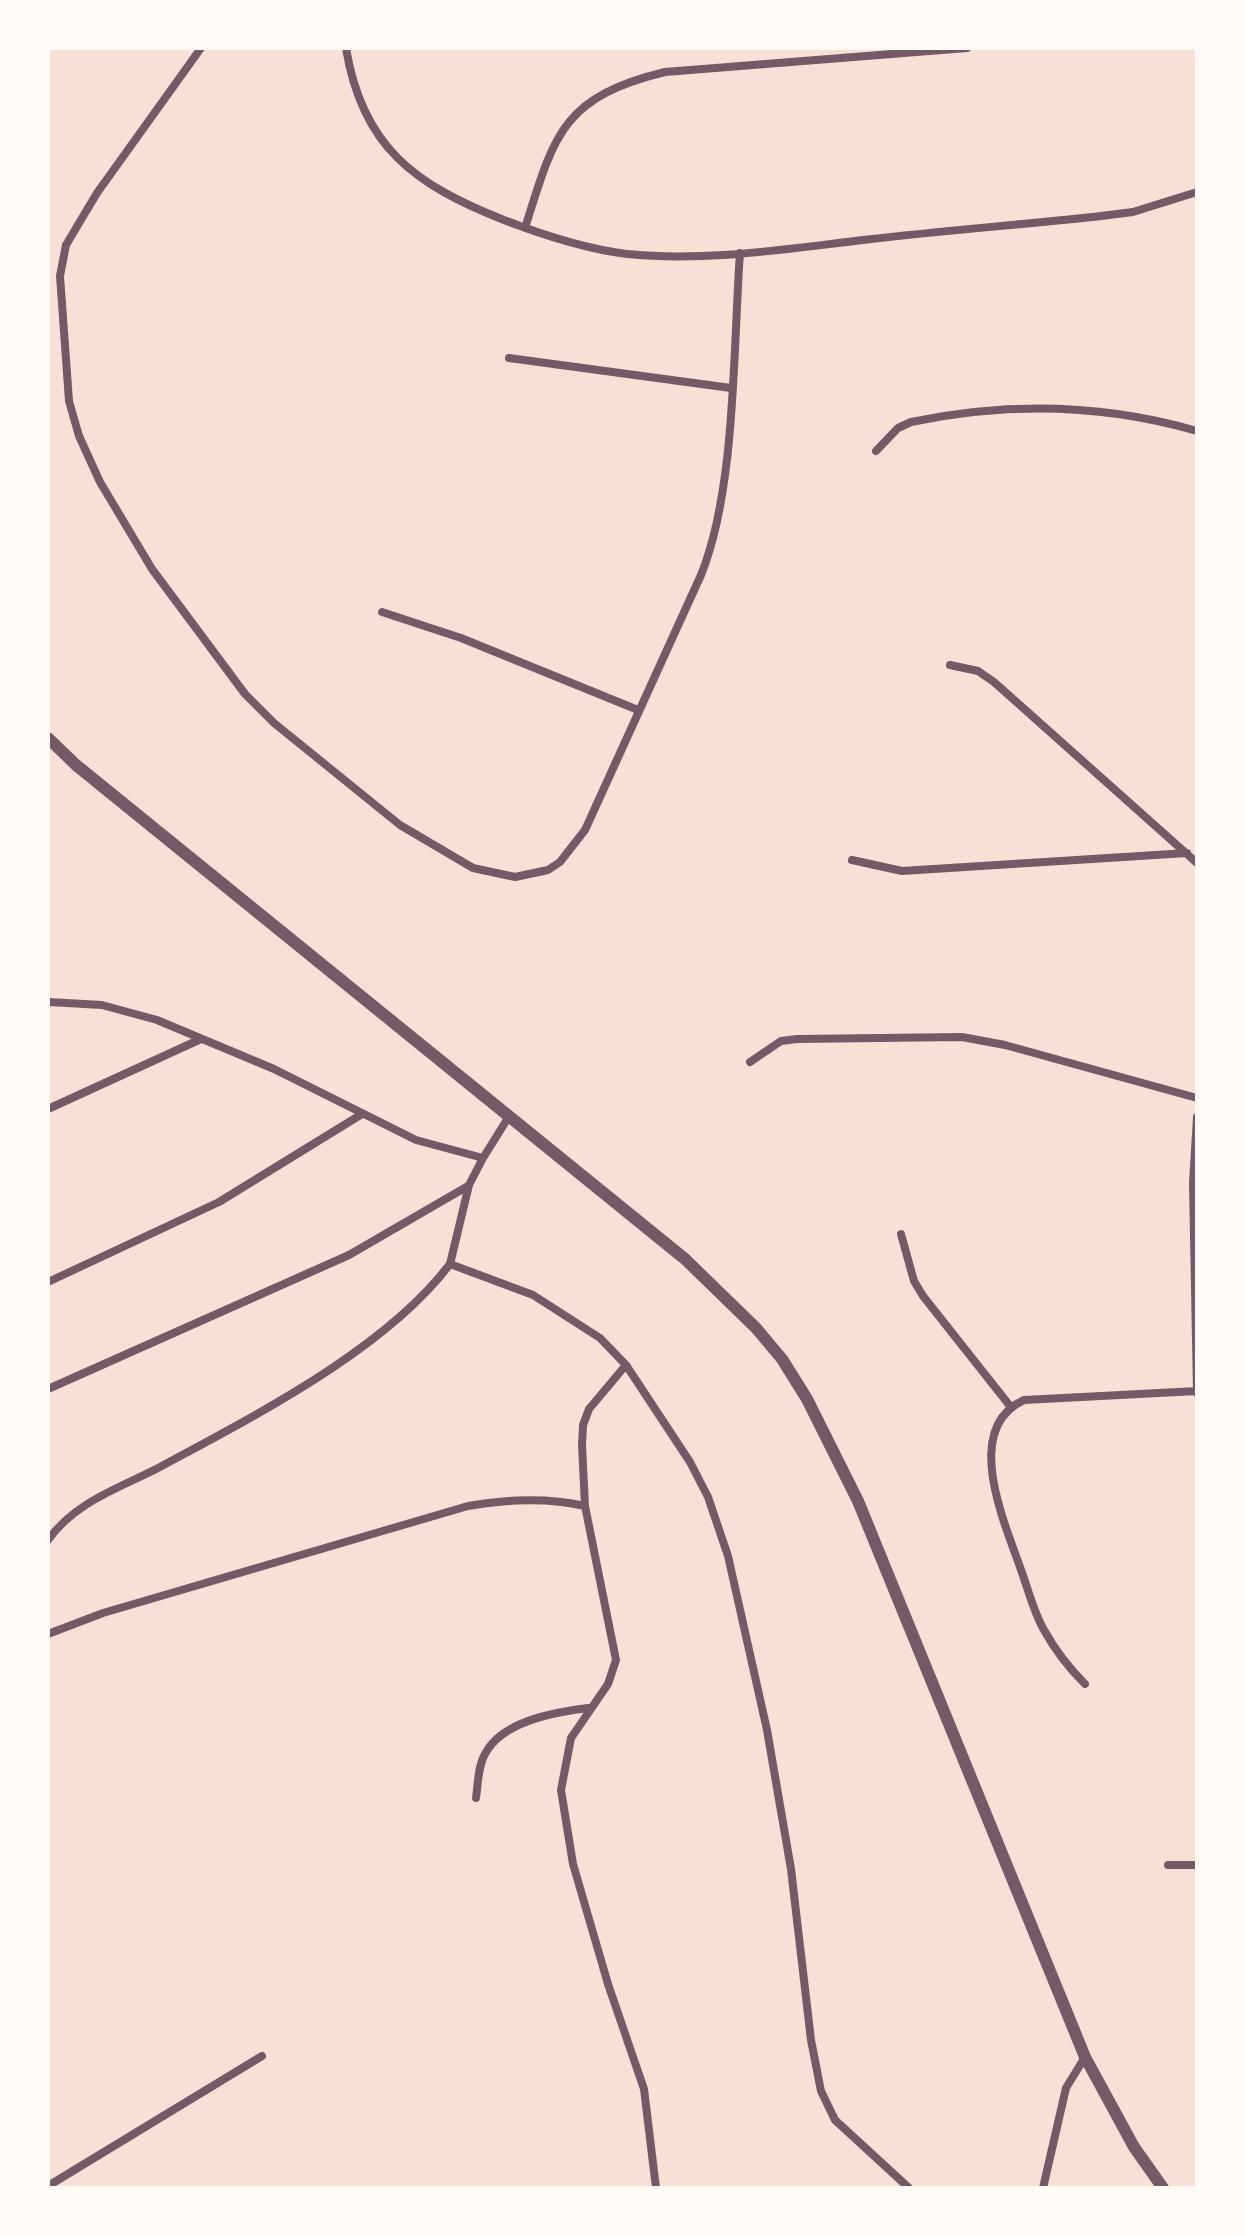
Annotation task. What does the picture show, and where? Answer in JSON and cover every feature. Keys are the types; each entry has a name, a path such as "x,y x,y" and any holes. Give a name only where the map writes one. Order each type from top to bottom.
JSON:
{"street":[{"path":"201,48 91,203 66,245 60,276 69,401 79,436 100,482 152,569 245,694 274,723 419,838 452,858 492,875 532,875 560,862 573,849 585,830 712,548 731,388 740,253"},
{"path":"346,48 352,86 361,106 391,151 415,174 453,200 525,228 624,254 740,253 1093,217 1133,212 1197,192"},
{"path":"525,228 549,149 586,105 624,82 665,72 967,48"},
{"path":"509,358 731,388"},
{"path":"876,451 898,428 911,422 1039,408 1106,410 1197,431"},
{"path":"382,612 461,638 638,710"},
{"path":"950,665 978,671 994,682 1197,863"},
{"path":"48,738 76,765 685,1259 732,1303 782,1359 807,1399 888,1571 1085,2057 1134,2147 1163,2188"},
{"path":"852,860 902,871 1187,853"},
{"path":"48,1002 102,1005 127,1010 274,1069 416,1140 483,1158"},
{"path":"750,1062 781,1041 962,1037 1005,1045 1197,1098"},
{"path":"48,1109 201,1039"},
{"path":"48,1282 219,1202 362,1114"},
{"path":"1085,1684 1067,1666 1044,1630 1005,1525 991,1453 999,1423 1010,1406 1042,1397 1197,1392 1193,1183 1197,1117"},
{"path":"48,1540 79,1508 294,1391 407,1313 450,1264 469,1185 508,1118"},
{"path":"48,1389 349,1255 469,1185"},
{"path":"901,1234 914,1281 923,1296 1010,1406"},
{"path":"450,1264 533,1295 591,1330 626,1365 696,1473 708,1497 728,1556 767,1730 791,1869 811,2040 821,2091 835,2120 909,2188"},
{"path":"626,1365 589,1409 583,1425 585,1506 616,1660 608,1684 588,1708 571,1738 561,1790 568,1844 608,1984 644,2089 656,2188"},
{"path":"48,1634 103,1613 468,1506 505,1499 558,1500 585,1506"},
{"path":"476,1798 482,1762 495,1740 542,1716 588,1708"},
{"path":"1168,1865 1197,1865"},
{"path":"48,2186 262,2056"},
{"path":"1043,2188 1066,2088 1085,2057"}]}
